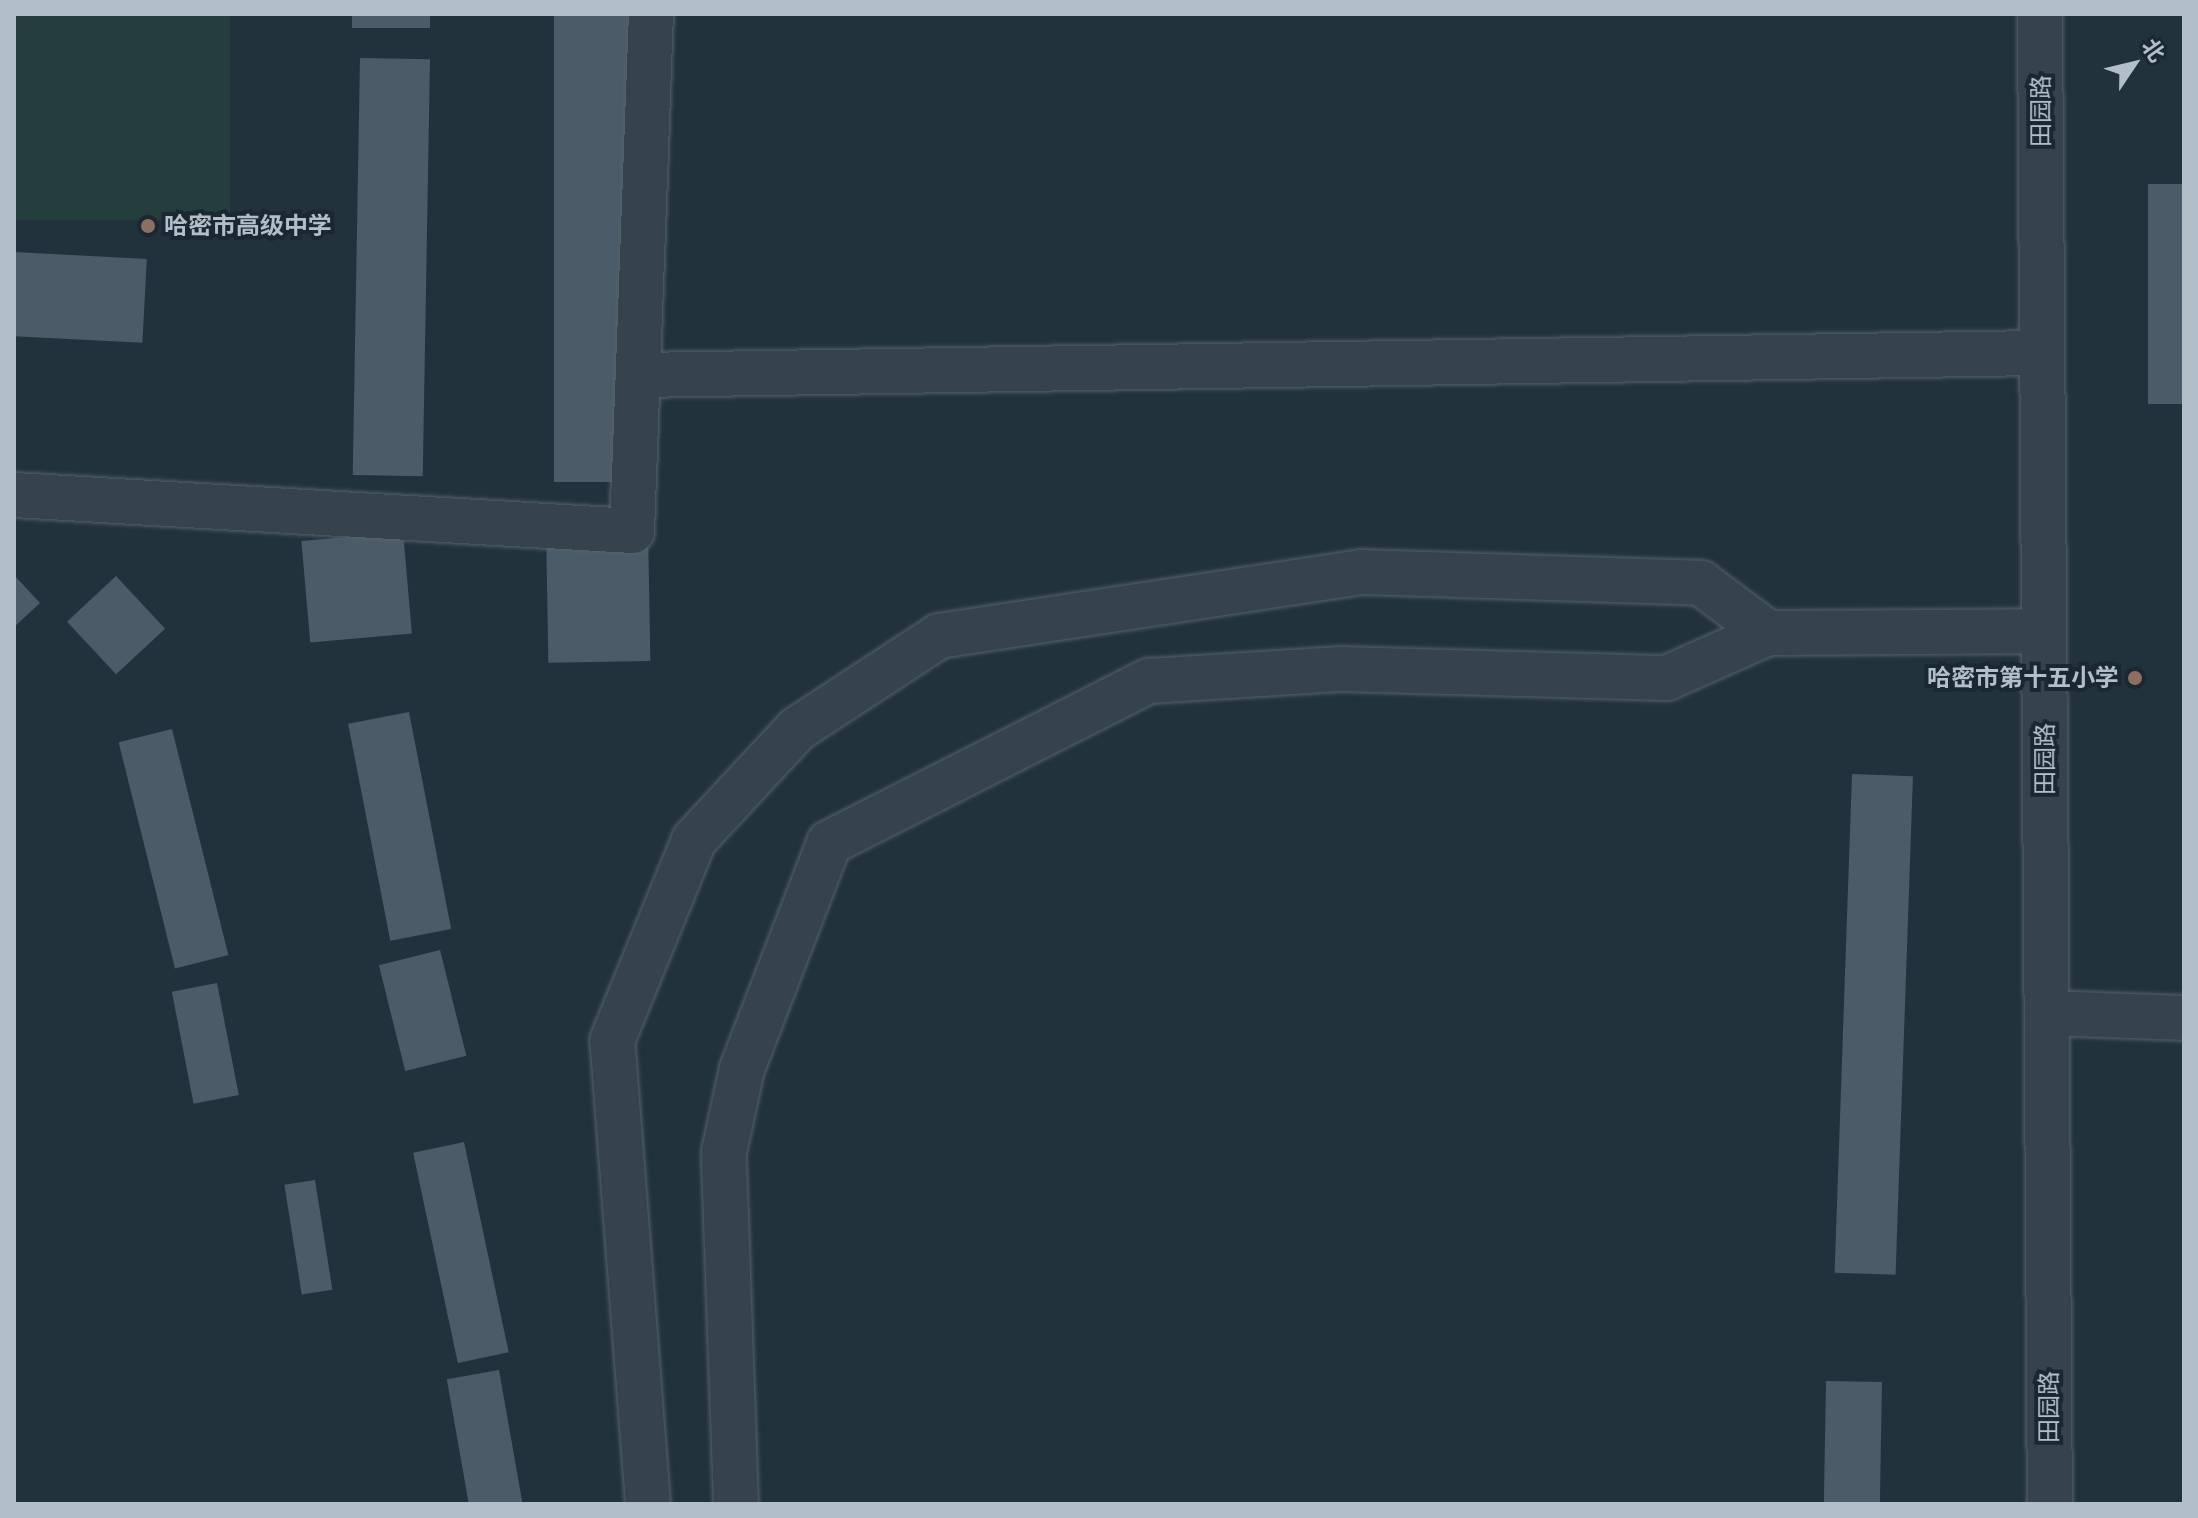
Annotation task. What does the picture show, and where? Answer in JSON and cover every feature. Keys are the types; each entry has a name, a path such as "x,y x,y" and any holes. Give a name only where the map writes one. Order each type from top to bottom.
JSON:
{"street":[{"path":"14,495 632,531 651,14"},
{"name":"田园路","path":"2040,14 2050,1504"},
{"path":"638,375 2042,353"},
{"path":"648,1504 612,1041 694,840 797,729 939,636 1360,572 1701,583 1768,633"},
{"path":"736,1504 724,1152 742,1069 829,843 1149,681 1341,669 1667,678 1768,633 2044,631"},
{"path":"2047,1013 2184,1018"}],"green space":[{"path":"14,14 230,14 230,220 14,220"}],"building":[{"path":"352,14 430,14 430,28 352,28"},
{"path":"554,14 630,14 630,482 554,482"},
{"path":"360,58 430,59 423,476 353,475"},
{"path":"2148,184 2184,184 2184,404 2148,404"},
{"path":"14,252 147,259 142,343 14,336"},
{"path":"648,526 650,661 548,663 546,528"},
{"path":"403,532 412,634 310,643 301,541"},
{"path":"14,575 40,603 14,627"},
{"path":"116,576 165,629 116,674 67,622"},
{"path":"409,712 451,929 390,941 348,724"},
{"path":"172,729 228,955 175,968 119,742"},
{"path":"1852,774 1913,776 1896,1275 1835,1273"},
{"path":"440,950 466,1056 405,1071 379,965"},
{"path":"217,983 239,1095 194,1104 172,992"},
{"path":"464,1142 509,1352 458,1363 413,1153"},
{"path":"315,1180 332,1290 302,1294 284,1185"},
{"path":"499,1370 523,1504 469,1504 447,1379"},
{"path":"1826,1381 1882,1382 1880,1504 1824,1504"}],"place":[{"name":"哈密市高级中学","path":"148,226"},
{"name":"哈密市第十五小学","path":"2135,678"}]}
